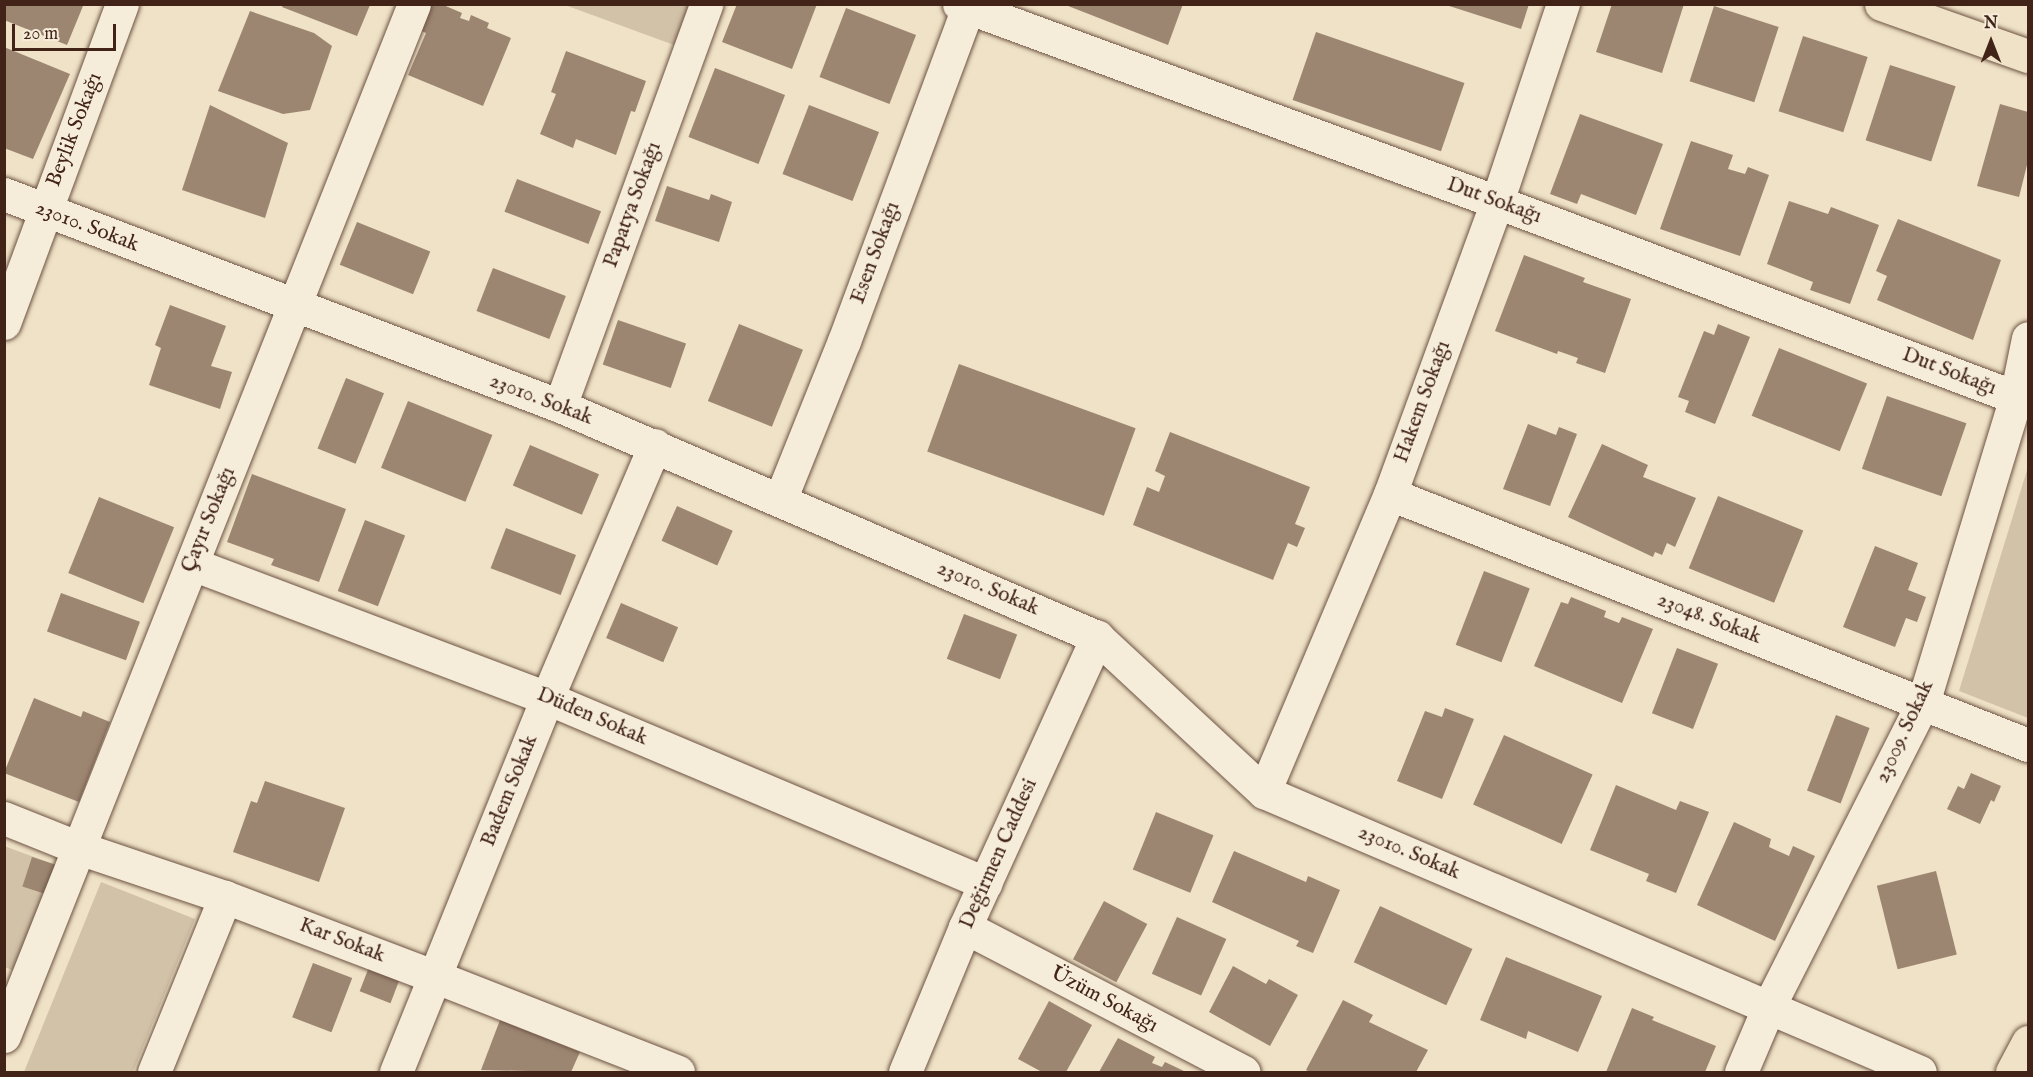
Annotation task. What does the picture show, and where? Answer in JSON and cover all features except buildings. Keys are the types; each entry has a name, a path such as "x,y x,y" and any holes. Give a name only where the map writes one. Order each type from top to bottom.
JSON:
{"main road":[{"path":"1881,4 2028,56"},
{"path":"2012,1072 2028,1042"}],"street":[{"name":"Beylik Sokağı","path":"4,323 122,4"},
{"name":"Çayır Sokağı","path":"4,1036 13,991 80,848 414,4"},
{"name":"Papatya Sokağı","path":"561,406 706,4"},
{"name":"Hakem Sokağı","path":"1264,792 1389,494 1497,202 1563,4"},
{"name":"Dut Sokağı","path":"965,6 1497,202 2022,400"},
{"name":"Esen Sokağı","path":"780,500 844,341 965,6"},
{"name":"23010. Sokak","path":"4,194 294,307 561,406 1097,637 1264,792 1920,1072"},
{"name":"23009. Sokak","path":"1741,1072 1769,1006 1923,703 2022,400 2028,338"},
{"name":"Badem Sokak","path":"396,1072 547,698 655,445"},
{"name":"23048. Sokak","path":"1389,494 2028,745"},
{"name":"Düden Sokak","path":"192,564 547,698 986,883"},
{"name":"Değirmen Caddesi","path":"905,1072 965,927 1097,637"},
{"name":"Kar Sokak","path":"4,818 80,848 225,897 678,1072"},
{"path":"154,1072 225,897"},
{"name":"Üzüm Sokağı","path":"965,927 1243,1072"}],"shaded area":[{"path":"565,5 689,5 674,45"},
{"path":"2028,467 2028,718 1959,691"},
{"path":"4,846 56,865 14,971 5,967"},
{"path":"101,882 195,919 133,1072 24,1072"}]}
